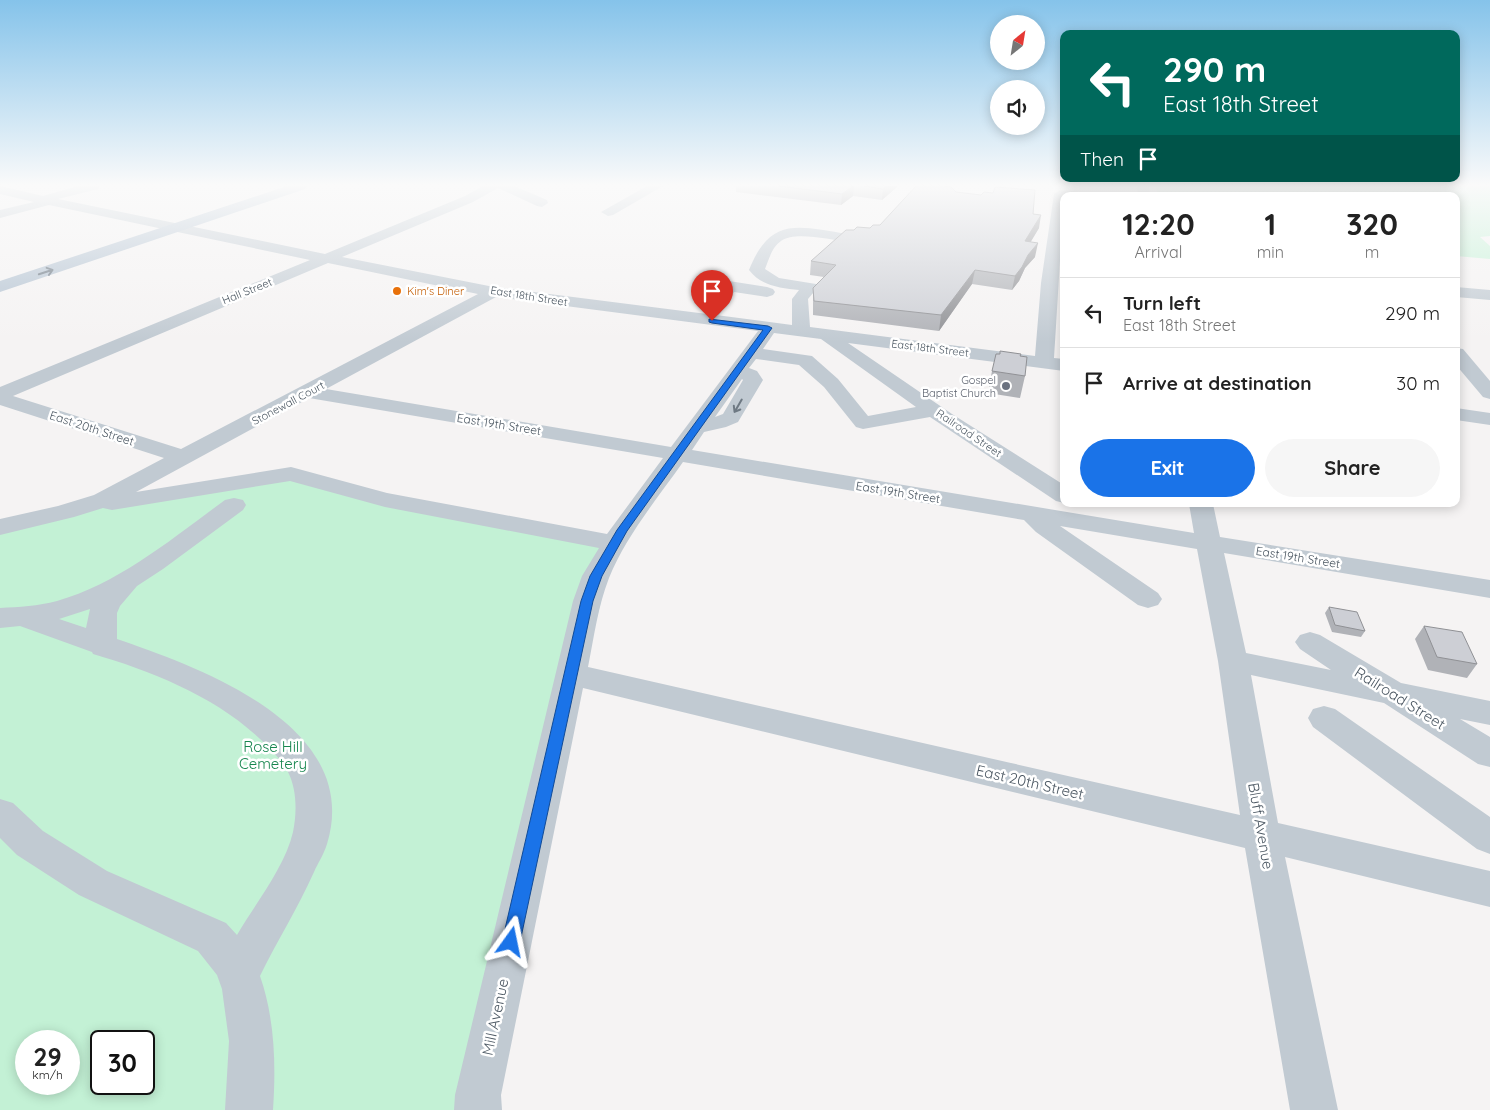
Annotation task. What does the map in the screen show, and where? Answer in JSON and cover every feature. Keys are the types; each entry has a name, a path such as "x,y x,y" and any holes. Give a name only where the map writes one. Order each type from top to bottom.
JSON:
{"main road":[{"path":"0,287 148,238"}],"street":[{"name":"East 18th Street","path":"225,238 751,345 800,326 825,335 1060,364"},
{"name":"Hall Street","path":"0,394 377,238"},
{"path":"771,287 757,270 762,255 776,238"},
{"path":"1044,362 1049,283 1055,238"},
{"path":"713,311 729,286 810,287 800,299 800,326 858,327"},
{"name":"Mill Avenue","path":"478,1110 478,1095 587,601 596,576 622,530 697,427 751,345 762,298 771,287"},
{"name":"Stonewall Court","path":"79,508 103,500 185,458 494,292"},
{"path":"1460,292 1490,295"},
{"name":"Railroad Street","path":"825,335 933,410 1060,493"},
{"path":"751,345 805,360 831,384 863,423 933,410"},
{"path":"1460,358 1490,393"},
{"path":"831,384 879,372"},
{"name":"East 19th Street","path":"307,392 1490,589"},
{"name":"East 20th Street","path":"0,398 185,458"},
{"path":"1460,415 1490,419"},
{"path":"0,527 79,508 291,474 385,500 615,543"},
{"path":"13,618 60,611 133,577 234,506"},
{"path":"1080,507 1109,526"},
{"name":"Bluff Avenue","path":"1202,507 1233,661 1262,837 1314,1110"},
{"path":"1033,514 1045,527 1148,599"},
{"path":"104,647 102,614 106,603 133,577"},
{"path":"13,618 179,673 239,705 279,735 304,766 314,801 309,842 267,925 250,951 239,976"},
{"name":"Railroad Street","path":"1310,642 1490,754"},
{"path":"1233,661 1490,713"},
{"name":"East 20th Street","path":"570,674 1490,889"},
{"path":"1324,718 1490,838"},
{"path":"0,814 30,843 94,883 212,938 235,964 243,989 251,1041 251,1088 248,1110"}],"green space":[{"path":"1460,238 1481,238 1490,246 1490,259 1460,256"},
{"name":"Rose Hill Cemetery","path":"291,474 615,543 478,1110 0,1110 0,527 65,512"}],"building":[{"path":"837,238 1027,238 1025,241 1038,243 1015,276 975,270 941,315 814,301 813,288 836,265 811,261"},
{"path":"1000,351 1021,354 1020,356 1027,357 1025,376 992,371 996,354 1000,354"},
{"path":"1329,607 1357,612 1365,631 1335,625"},
{"path":"1424,626 1462,632 1477,664 1437,657"}],"place":[{"name":"Kim's Diner","path":"397,291"},
{"name":"Gospel Baptist Church","path":"1006,386"}],"route":[{"path":"511,942 570,674 587,601 596,576 622,530 768,328 712,321"}]}
